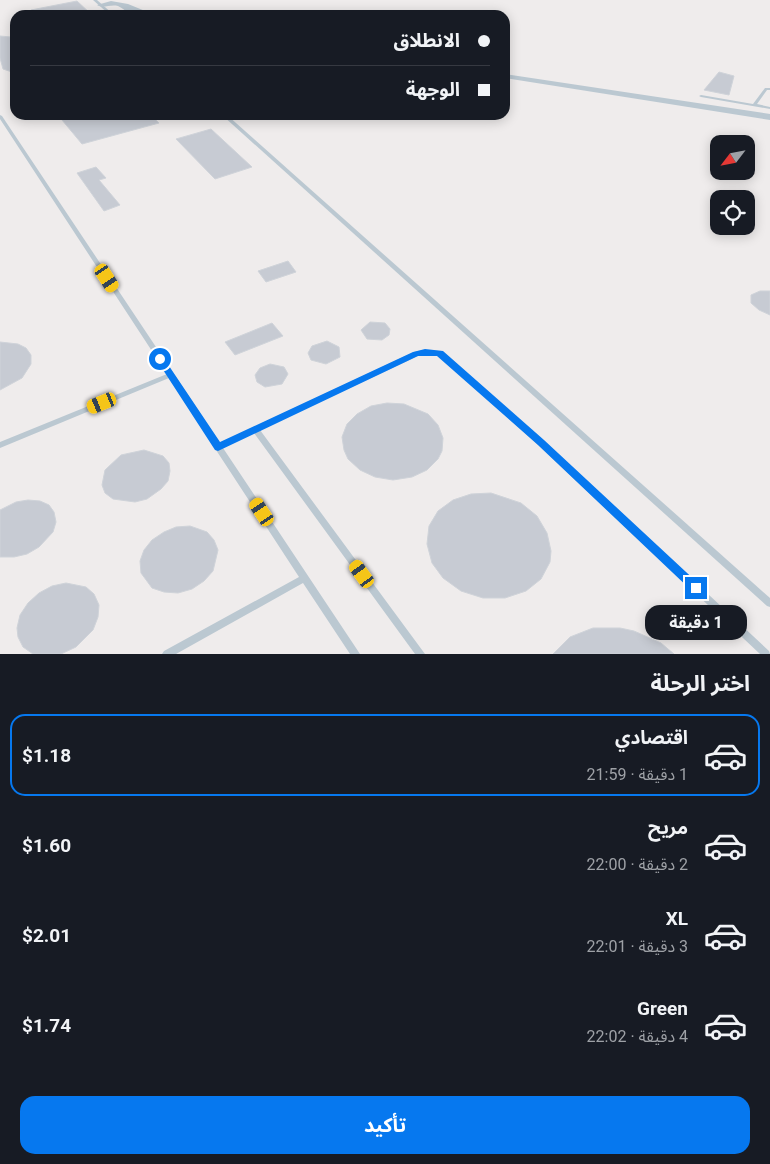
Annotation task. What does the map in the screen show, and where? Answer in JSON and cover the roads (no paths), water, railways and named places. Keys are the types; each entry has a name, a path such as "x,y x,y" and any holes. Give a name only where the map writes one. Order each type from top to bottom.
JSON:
{"street":[{"path":"98,2 119,3 138,10"},
{"path":"119,3 128,10"},
{"path":"510,77 770,117"}],"lane":[{"path":"754,106 766,89 770,89"},
{"path":"701,96 770,108"},
{"path":"0,116 355,654"},
{"path":"230,120 770,603"},
{"path":"218,447 416,354 425,352 440,354 541,443 766,654"},
{"path":"0,445 171,375"},
{"path":"256,430 420,654"},
{"path":"167,654 305,578"}]}
